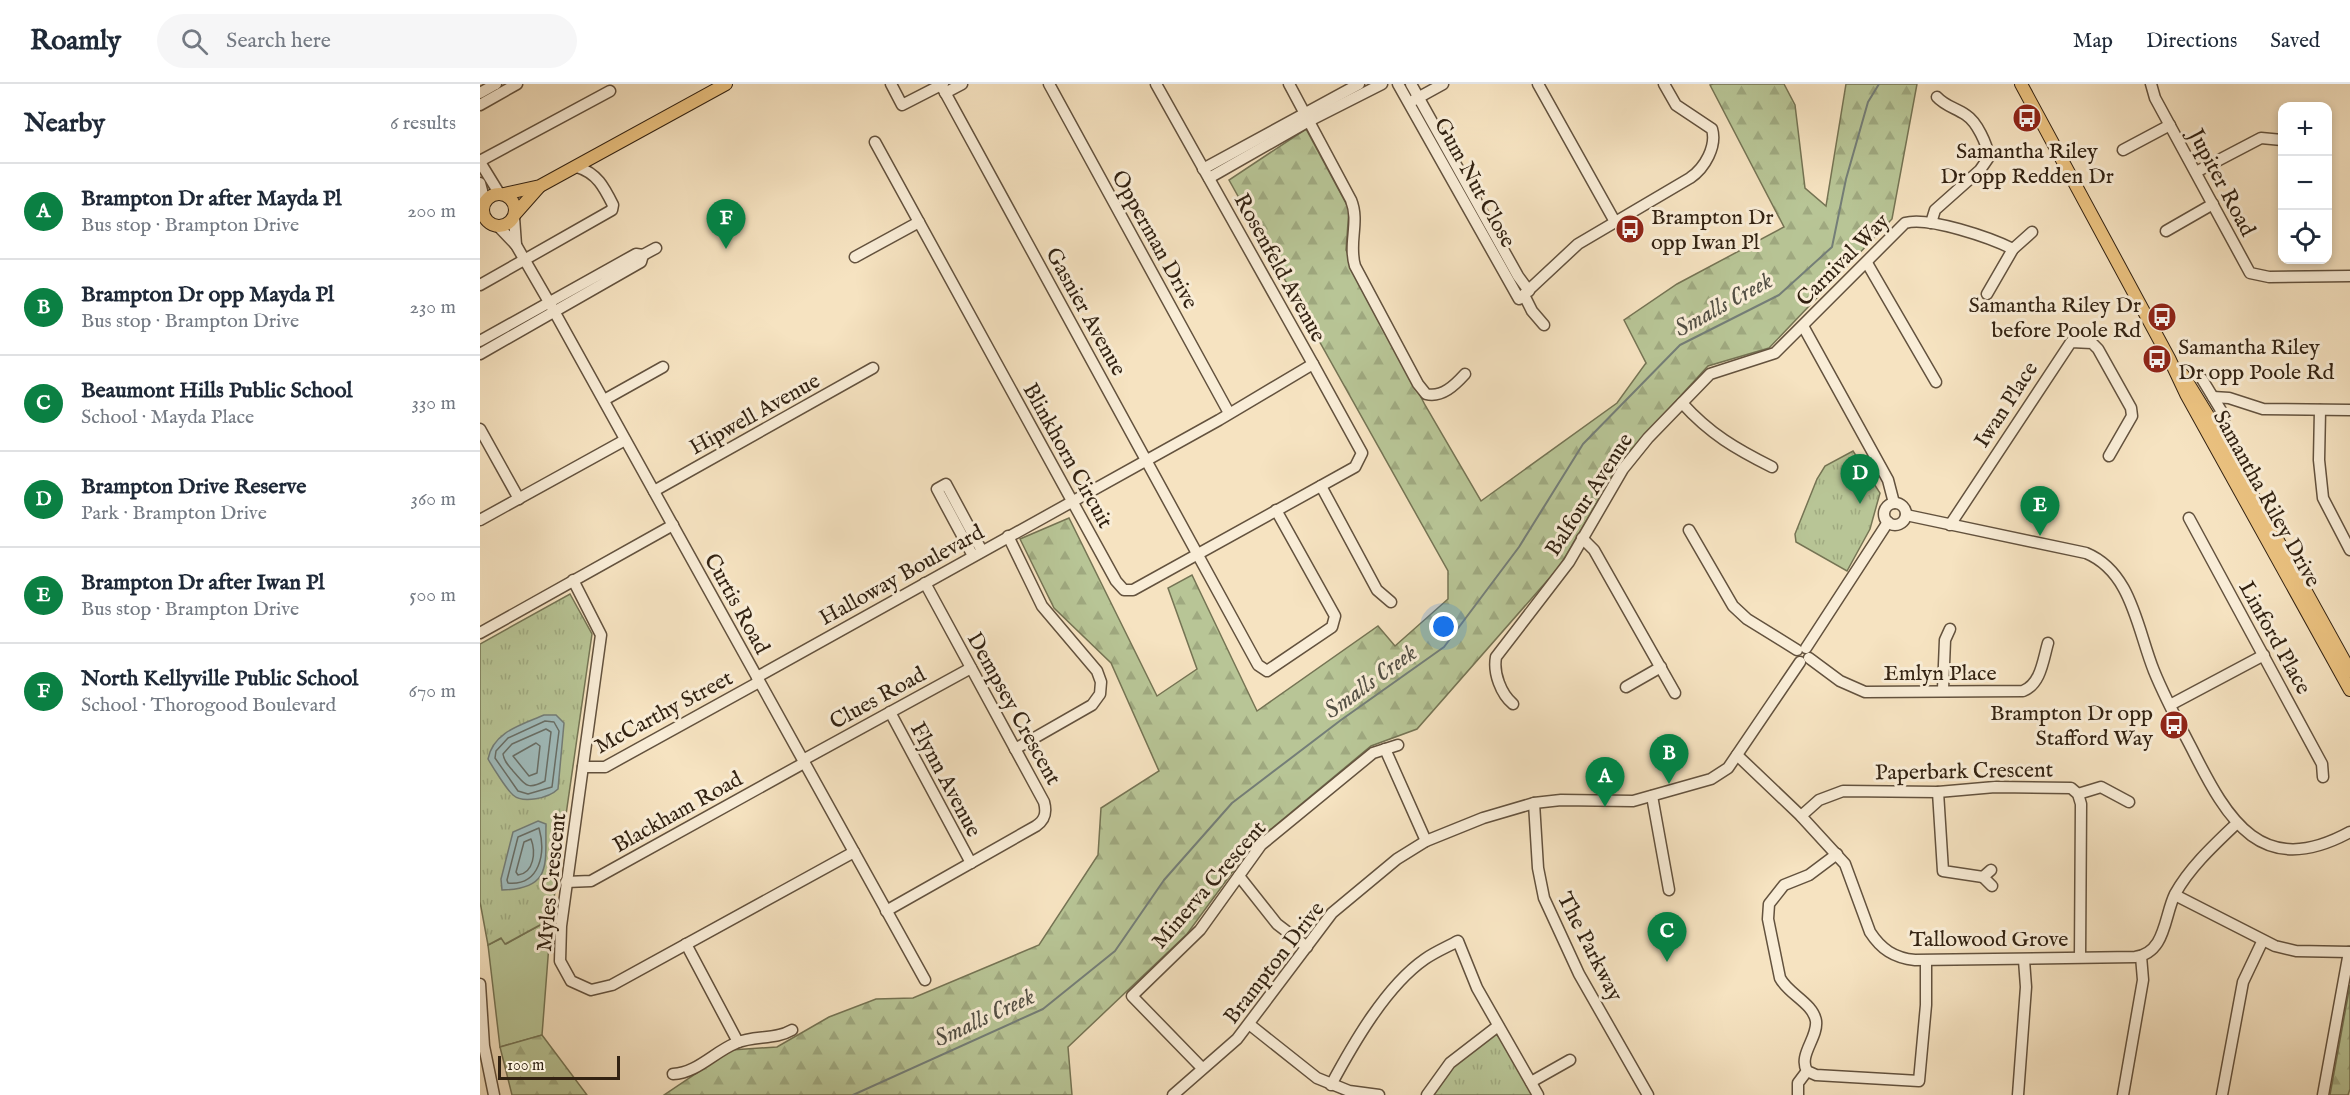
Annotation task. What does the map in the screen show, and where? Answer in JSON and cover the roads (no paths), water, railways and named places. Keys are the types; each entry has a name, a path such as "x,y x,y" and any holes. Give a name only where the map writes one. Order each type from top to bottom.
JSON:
{"main road":[{"path":"496,226 484,216 483,206 489,197 540,186 726,84"},
{"name":"Samantha Riley Drive","path":"2021,84 2186,393 2350,690"},
{"path":"480,228 509,223 540,186"},
{"path":"501,194 513,201 515,215"},
{"name":"Samantha Riley Drive","path":"2169,358 2193,388 2350,671"}],"street":[{"path":"480,93 496,84"},
{"path":"480,105 517,84"},
{"path":"891,84 902,105 943,87 962,84"},
{"name":"Opperman Drive","path":"1048,84 1229,413"},
{"name":"Rosenfeld Avenue","path":"1146,459 1313,364 1156,84"},
{"path":"1288,84 1354,207 1355,227 1352,249 1355,266 1418,384 1426,394 1437,394 1456,384 1465,374"},
{"path":"1206,174 1307,118 1359,84"},
{"path":"1307,118 1382,84"},
{"name":"Gum Nut Close","path":"1398,84 1414,100 1532,311 1544,325"},
{"name":"Gum Nut Close","path":"1411,84 1414,100"},
{"path":"1414,100 1443,84"},
{"path":"1538,84 1614,220"},
{"path":"1524,295 1569,251 1614,220 1701,169 1713,136 1709,124 1676,105 1664,84"},
{"name":"Jupiter Road","path":"2151,84 2155,98 2250,273 2256,276 2350,276"},
{"name":"Gasnier Avenue","path":"943,87 1258,665 1267,671 1332,627 1335,616 1276,510"},
{"path":"501,194 480,161 610,91"},
{"path":"1931,223 1935,210 1980,170 1989,157 1988,148 1971,118 1942,103 1937,97"},
{"path":"2123,150 2170,125"},
{"path":"2196,172 2261,138 2278,140"},
{"name":"Blinkhorn Circuit","path":"875,142 1068,503 1116,581 1124,590 1133,590 1356,467 1362,453 1313,364"},
{"path":"480,285 612,210 612,202 594,174 577,167"},
{"path":"480,183 483,206"},
{"path":"2166,231 2213,204"},
{"name":"Curtis Road","path":"515,215 516,245"},
{"name":"Carnival Way","path":"1803,326 1905,224 1915,220 2013,249"},
{"path":"855,257 919,222"},
{"name":"Curtis Road","path":"496,226 516,245 552,307 926,980"},
{"path":"1987,294 2013,249 2032,232"},
{"path":"480,354 636,254 643,255 656,248"},
{"path":"1867,262 1936,382"},
{"path":"480,341 552,307"},
{"path":"1803,326 1888,480 1894,503"},
{"name":"Balfour Avenue","path":"1513,704 1507,699 1494,670 1496,657 1569,562 1623,469 1710,374 1775,353 1803,326"},
{"name":"Iwan Place","path":"1950,525 2071,342 2092,343 2098,349 2131,408 2132,416 2109,456"},
{"path":"604,400 663,367"},
{"name":"Hipwell Avenue","path":"654,491 873,368"},
{"path":"2202,379 2225,417"},
{"path":"2213,397 2229,398 2263,409 2350,410"},
{"path":"1682,403 1701,425 1772,467"},
{"path":"2320,411 2319,460 2323,498 2350,550"},
{"path":"480,429 519,499"},
{"path":"480,520 625,440"},
{"name":"Halloway Boulevard","path":"758,680 1146,459"},
{"path":"946,484 978,553 937,489 946,484"},
{"path":"1321,486 1377,590 1391,603"},
{"path":"1894,503 1901,505 1906,515 1898,525 1888,522 1885,509 1894,503"},
{"path":"1906,515 2086,553 2103,561 2119,578 2154,671 2170,705 2206,777 2236,824 2259,840 2288,849 2321,845 2350,832"},
{"name":"Linford Place","path":"2188,518 2322,764 2323,777"},
{"name":"Brampton Drive","path":"1173,1095 1202,1068 1218,1058 1249,1024 1332,913 1397,859 1426,841 1483,818 1534,804 1561,800 1624,801 1652,796 1721,774 1737,755 1888,522"},
{"path":"480,633 673,525"},
{"name":"Emlyn Place","path":"1689,530 1732,606 1747,619 1840,681 1865,692 1943,690 2008,692 2032,688 2039,675 2048,643"},
{"path":"1008,536 1042,606 1085,656 1101,682 1100,694 1092,705 1015,749"},
{"path":"1582,538 1594,550 1675,693"},
{"name":"Myles Crescent","path":"573,580 601,635 566,882 560,961 567,976 578,986 591,990 612,985 854,852"},
{"name":"Dempsey Crescent","path":"886,911 1036,826 1044,818 1044,802 925,583"},
{"path":"1943,690 1945,640 1950,629"},
{"path":"2170,705 2264,655"},
{"name":"Clues Road","path":"804,761 971,668"},
{"path":"1626,687 1660,668"},
{"name":"McCarthy Street","path":"583,767 606,767 758,680"},
{"name":"Flynn Avenue","path":"890,712 970,863"},
{"name":"Minerva Crescent","path":"1202,1068 1132,996 1200,930 1261,845 1366,758 1398,745"},
{"path":"1384,749 1426,841"},
{"name":"Tallowood Grove","path":"1737,755 1837,854 1851,875 1865,920 1876,942 1884,950 1902,959 1926,961 2024,960 2141,956"},
{"name":"Blackham Road","path":"566,882 591,881 804,761"},
{"name":"Paperbark Crescent","path":"1801,816 1819,800 1843,791 1938,792 1995,787 2071,788 2078,794 2081,804 2080,957"},
{"path":"2078,794 2101,788 2129,802"},
{"path":"1938,792 1943,871 1987,874 1992,886"},
{"path":"1652,796 1670,890"},
{"name":"The Parkway","path":"1534,804 1538,868 1544,898 1571,958 1648,1095"},
{"path":"2123,1095 2143,980 2141,956 2151,950 2160,939 2175,895 2197,863 2236,824"},
{"path":"1837,854 1809,875 1784,885 1769,904 1768,919 1780,978 1784,986 1814,1016 1816,1028 1804,1062 1807,1071 1816,1075 1919,1082 1926,1005 1926,961"},
{"path":"1239,876 1277,924 1307,947"},
{"path":"2175,895 2262,942 2296,951 2350,952 2323,1095"},
{"path":"1331,1085 1350,1051 1394,988 1424,959 1458,941 1478,988 1538,1095"},
{"path":"2222,1095 2243,982 2262,942"},
{"path":"686,944 738,1042"},
{"path":"2018,1095 2026,987 2024,960"},
{"path":"480,984 483,1060 494,1095"},
{"path":"1249,1024 1317,1078 1349,1091 1379,1095"},
{"path":"1427,1095 1450,1063 1498,1026"},
{"path":"673,1074 684,1074 738,1042 778,1036 792,1030"},
{"path":"1531,1082 1570,1060"},
{"path":"1798,1095 1798,1083 1807,1071"}],"water":[{"path":"544,715 556,715 564,723 558,789 536,799 517,798 507,788 488,759 491,750 502,736 517,726"},
{"path":"538,821 546,824 543,871 530,885 502,890 501,879 513,832"}],"waterway":[{"name":"Smalls Creek","path":"853,1095 1043,1009 1115,951 1164,880 1232,803 1341,720 1444,647 1519,547 1583,444 1680,345 1779,295 1832,247 1846,179 1868,102 1879,84"}],"place":[{"name":"Samantha Riley Dr opp Redden Dr","path":"2027,118"},
{"name":"Brampton Dr opp Iwan Pl","path":"1630,229"},
{"name":"North Kellyville Public School","path":"726,249"},
{"name":"Samantha Riley Dr before Poole Rd","path":"2162,317"},
{"name":"Samantha Riley Dr opp Poole Rd","path":"2157,359"},
{"name":"Brampton Drive Reserve","path":"1860,504"},
{"name":"Brampton Dr after Iwan Pl","path":"2040,536"},
{"name":"Brampton Dr opp Stafford Way","path":"2174,725"},
{"name":"Brampton Dr opp Mayda Pl","path":"1669,784"},
{"name":"Brampton Dr after Mayda Pl","path":"1605,807"},
{"name":"Beaumont Hills Public School","path":"1667,962"}]}
